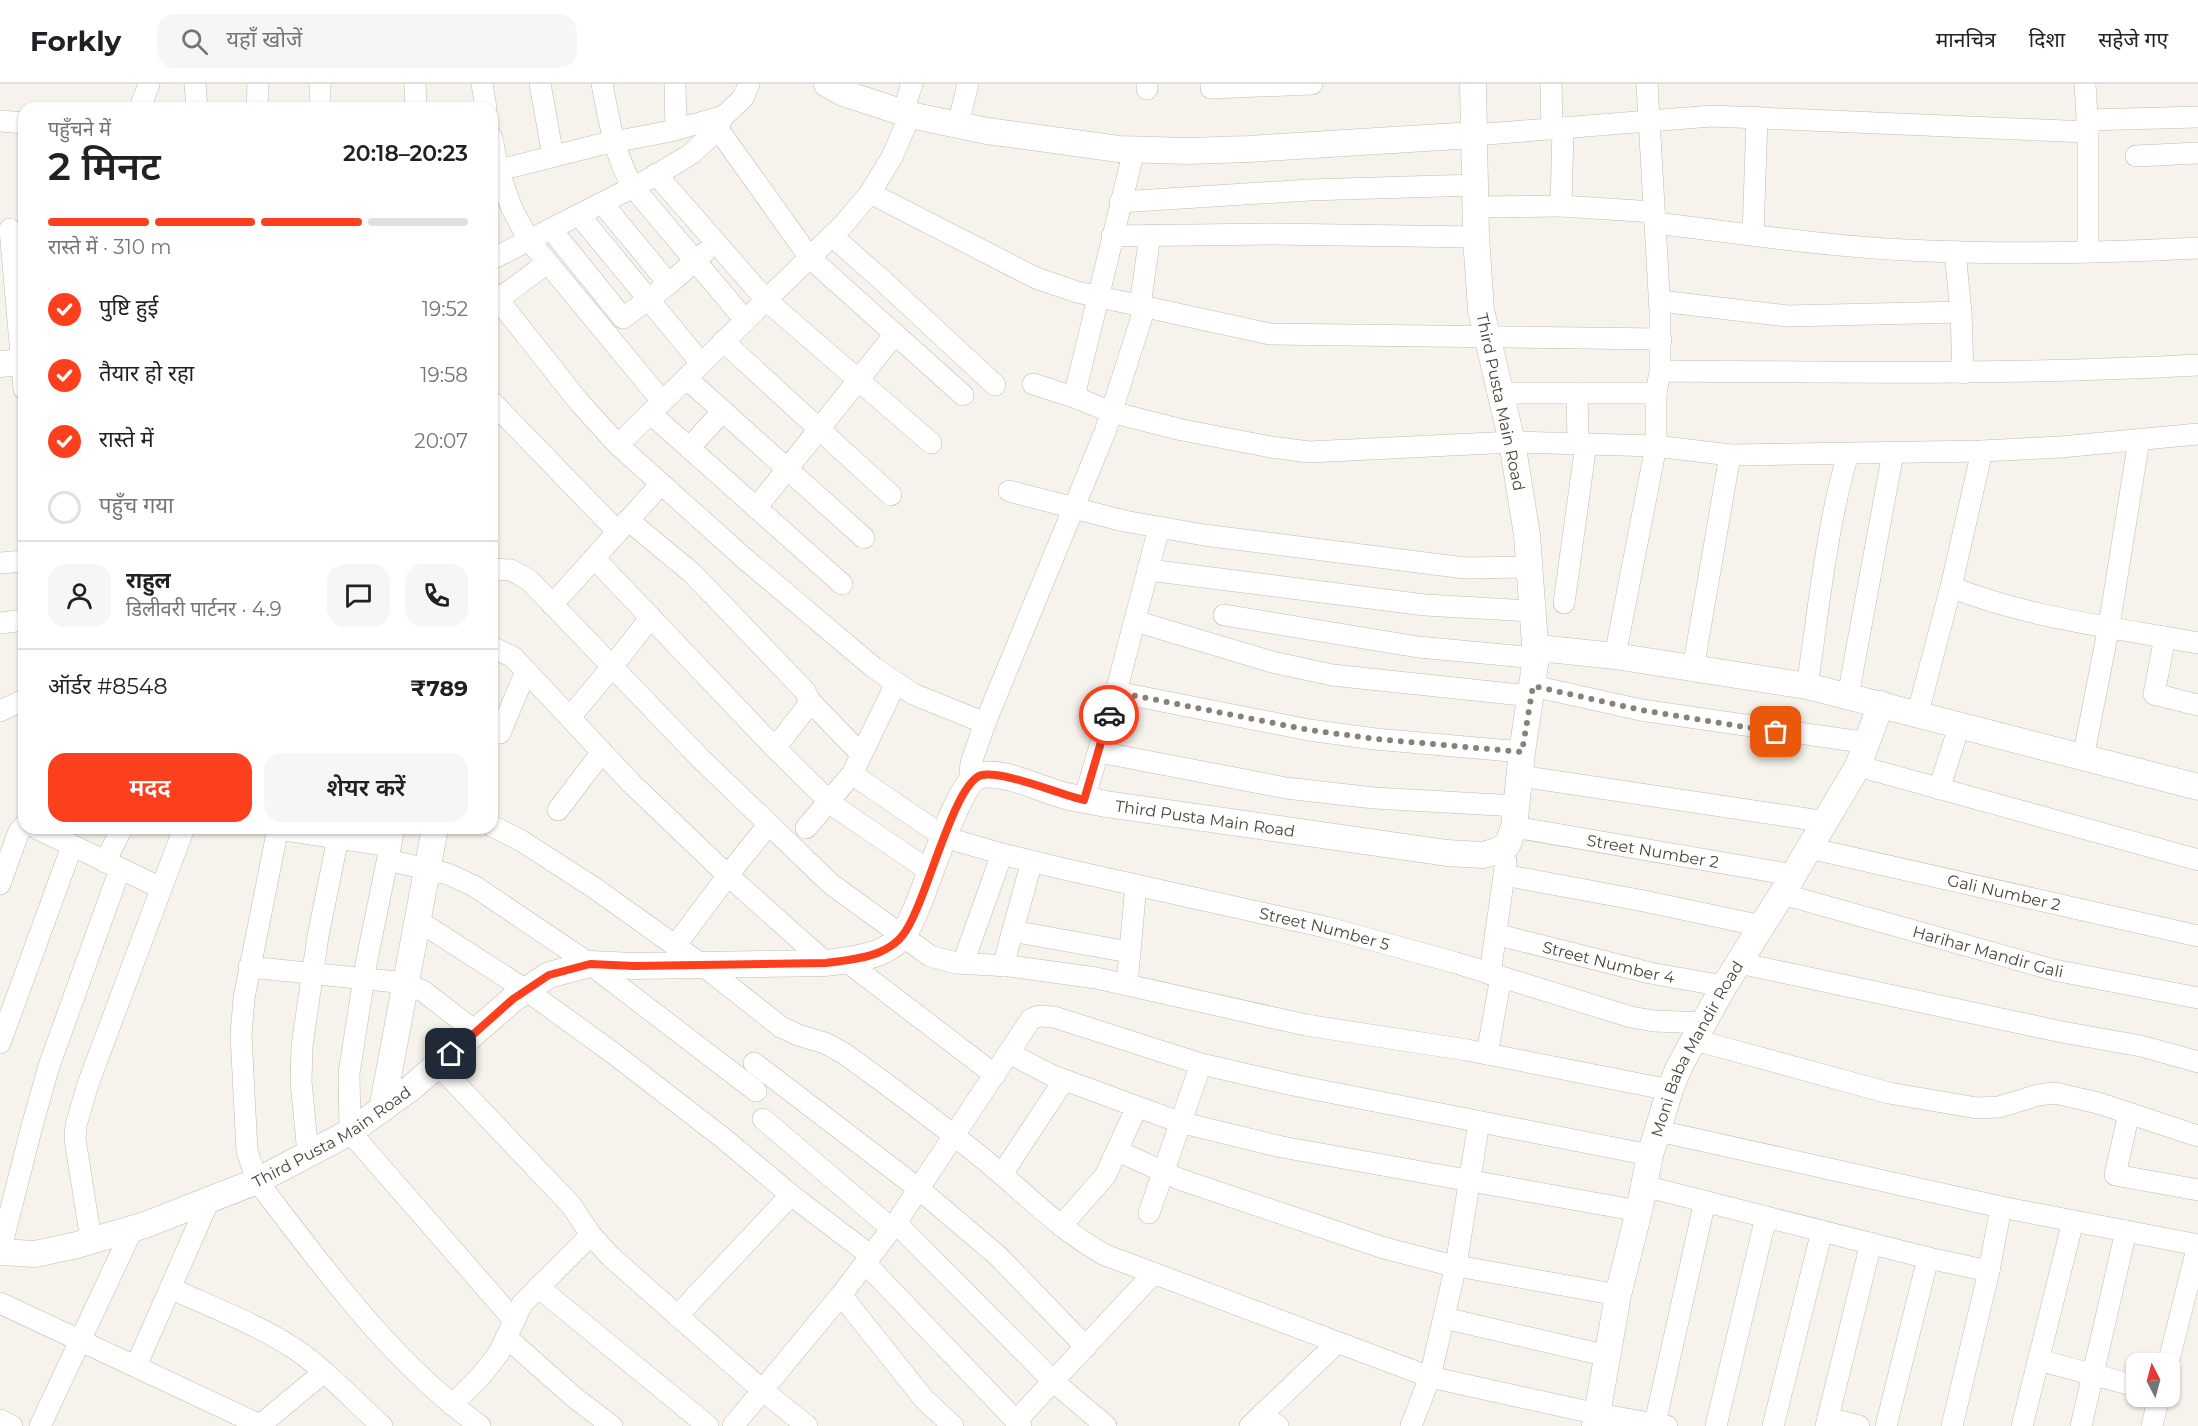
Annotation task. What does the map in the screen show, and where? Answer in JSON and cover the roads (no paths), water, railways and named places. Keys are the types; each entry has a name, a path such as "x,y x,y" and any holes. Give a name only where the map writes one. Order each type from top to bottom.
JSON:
{"street":[{"path":"142,102 148,84"},
{"path":"195,84 196,102"},
{"path":"257,102 258,84"},
{"path":"320,84 320,102"},
{"path":"415,84 416,102"},
{"path":"482,84 485,102"},
{"path":"540,84 553,156"},
{"path":"602,84 614,142 625,174 633,187 745,320"},
{"path":"675,84 676,129"},
{"path":"498,257 633,187 691,154 742,98 749,84"},
{"path":"827,84 843,93 906,113 958,125 1063,142 1134,150 1238,149 1474,135 1712,116 2088,126 2198,117"},
{"path":"618,445 810,258 870,193 892,157 906,113 912,84"},
{"path":"958,125 968,84"},
{"path":"1211,84 1211,88 1312,84"},
{"name":"Third Pusta Main Road","path":"969,784 980,775 999,775 1084,800 1106,804 1447,853 1483,855 1500,850 1513,826 1536,658 1531,567 1512,442 1481,309 1476,237 1473,84"},
{"path":"1551,84 1557,128 1562,206"},
{"path":"1615,656 1656,446 1656,393 1660,371 1661,339 1647,84"},
{"path":"2085,84 2088,126 2088,252"},
{"path":"1753,235 1757,117"},
{"path":"0,121 18,122"},
{"path":"498,170 614,142 721,122"},
{"path":"721,122 810,258 963,395"},
{"path":"1074,397 1134,150"},
{"path":"2136,156 2198,153"},
{"path":"656,174 766,300 932,442"},
{"path":"498,178 529,240 689,448 842,584"},
{"path":"1120,202 1309,190 1475,196 1654,217 1753,235 1842,246 1955,252 2088,252 2198,248"},
{"path":"870,193 1036,278 1097,297 1270,334 1661,339"},
{"path":"602,203 669,284"},
{"path":"579,215 648,299 723,411 864,538"},
{"path":"11,229 8,293 15,363"},
{"path":"551,229 623,318 669,284 715,242"},
{"path":"1112,236 1272,234 1476,237"},
{"path":"903,935 969,784 971,763 985,723 1112,412 1143,306 1150,235"},
{"path":"831,236 995,384"},
{"path":"1955,252 1961,312 1963,373"},
{"path":"498,296 548,263"},
{"path":"1660,301 1787,316 1961,312"},
{"path":"498,304 618,445 873,667 913,694 985,723"},
{"path":"756,508 895,334"},
{"path":"723,342 891,495"},
{"path":"1660,371 1963,373 2198,365"},
{"path":"1033,384 1112,412 1226,439 1309,452 1512,442 1656,446 1730,455 1848,454 1982,451 2198,434"},
{"path":"1500,393 1656,393"},
{"path":"1564,603 1582,444 1577,393"},
{"path":"498,408 623,526 692,573 805,691 809,700 861,754"},
{"path":"689,448 723,411"},
{"path":"2083,758 2109,626 2139,440"},
{"path":"1917,716 1951,587 1982,451"},
{"path":"1848,696 1893,453"},
{"path":"1807,686 1828,537 1848,454"},
{"path":"1693,669 1730,455"},
{"path":"552,604 661,484"},
{"path":"1009,491 1159,528 1429,564 1488,569 1531,567"},
{"path":"1084,800 1116,692 1159,528"},
{"path":"594,558 775,748 828,800 859,824 931,872"},
{"path":"0,563 18,562"},
{"path":"498,569 511,570 521,575 552,604 701,759 831,884 930,956 963,963 1003,966 1126,984 1306,1025 1487,1054 1670,1090"},
{"path":"1149,570 1425,605 1532,611"},
{"path":"1951,587 1978,597 2054,616 2198,643"},
{"path":"1224,615 1418,647 1536,658 1542,651 1548,649 1615,656 1807,686 2083,758 2197,782"},
{"path":"570,717 651,617"},
{"path":"0,623 18,621"},
{"path":"1135,621 1230,651 1332,675 1532,691 1776,732 1863,755 1939,789 2198,860"},
{"path":"2165,637 2154,694 2198,705"},
{"path":"498,650 513,657 631,783 728,875 836,962 995,1075"},
{"path":"500,733 526,671"},
{"path":"806,828 852,774 896,683"},
{"path":"1116,692 1256,721 1521,764 1827,822"},
{"path":"775,748 807,706 809,700"},
{"path":"0,711 18,703"},
{"name":"Moni Baba Mandir Road","path":"1596,1420 1618,1295 1650,1155 1670,1090 1679,1068 1724,986 1827,822 1863,755 1881,704"},
{"path":"1939,789 1959,727"},
{"path":"558,810 602,752"},
{"name":"Street Number 2","path":"1099,752 1286,788 1374,798 1788,885"},
{"name":"Street Number 5","path":"852,774 944,837 1002,854 1325,927 1495,975 1631,1017 1700,1031 1888,1093 1977,1108 1999,1107 2038,1095 2055,1093 2098,1103 2198,1136"},
{"path":"675,946 769,824"},
{"path":"1487,1054 1495,975 1495,934 1513,826"},
{"path":"498,829 520,840 593,887 701,964 781,1027 825,1043 845,1054 954,1135 1085,1244 1105,1255 1153,1274 1430,1377 1596,1420 1661,1425 1705,1201"},
{"path":"0,884 18,834"},
{"path":"52,834 112,866 161,888"},
{"path":"0,1252 49,1066 120,834"},
{"path":"91,1240 77,1154 76,1125 88,1084 182,834"},
{"path":"277,834 249,967 241,1035 247,1151 257,1181 326,1271 418,1375 480,1426"},
{"path":"308,1154 301,1081 302,1046 339,834"},
{"path":"343,834 391,845 426,868 461,878 474,886 590,964 756,1091"},
{"path":"382,1109 434,834"},
{"path":"391,845 364,978 349,1073 350,1132 509,1328 575,1398 612,1426"},
{"path":"0,1043 72,846"},
{"name":"Gali Number 2","path":"1809,848 2198,936"},
{"path":"963,963 1002,854"},
{"path":"1003,966 1032,861"},
{"path":"1504,875 1762,926"},
{"path":"1126,984 1136,885"},
{"name":"Harihar Mandir Gali","path":"1788,885 2054,970 2198,998"},
{"path":"417,920 526,990 664,1092 791,1195 867,1259 1018,1423 1153,1274"},
{"path":"1012,931 1129,952"},
{"name":"Street Number 4","path":"1495,934 1650,973 1724,986"},
{"name":"Third Pusta Main Road","path":"0,1252 35,1254 91,1240 133,1228 257,1181 350,1132 438,1065 526,990 549,975 590,964 836,962 883,951 903,935"},
{"path":"1739,963 2062,1032 2141,1046 2198,1062"},
{"path":"249,967 406,982 423,991 476,1032"},
{"path":"733,1426 841,1295 894,1226 1031,1019 1039,1016 1054,1017 1201,1064 1293,1085 1650,1155"},
{"path":"1009,1053 1064,1080 1179,1122 1282,1147 1639,1211"},
{"path":"754,1063 919,1189 998,1256 1086,1347"},
{"path":"1149,1213 1201,1064"},
{"path":"438,1065 571,1205 591,1235 611,1257 762,1390 807,1426"},
{"path":"1002,1174 1064,1080"},
{"path":"1061,1226 1105,1176 1137,1107"},
{"path":"2129,1113 2115,1175 2198,1190"},
{"path":"764,1119 894,1226 1054,1382 1106,1426"},
{"path":"1411,1426 1430,1377 1456,1265 1479,1122"},
{"path":"1659,1131 2001,1207 2198,1245 2171,1353"},
{"path":"1118,1151 1164,1172 1384,1248 1456,1265 1618,1295"},
{"path":"1644,1186 1928,1258 1989,1270"},
{"path":"677,1316 791,1195"},
{"path":"136,1366 209,1200"},
{"path":"1952,1426 1989,1270 2001,1207"},
{"path":"1716,1426 1766,1216"},
{"path":"2022,1426 2073,1221"},
{"path":"40,1426 133,1228"},
{"path":"1773,1426 1822,1231"},
{"path":"2081,1426 2126,1231"},
{"path":"452,1405 480,1377 499,1353 522,1304 591,1235"},
{"path":"1859,1426 1827,1422 1871,1243"},
{"path":"1886,1426 1928,1258"},
{"path":"538,1287 708,1426"},
{"path":"170,1288 262,1331 294,1349 324,1372 382,1426"},
{"path":"841,1295 924,1399 953,1426"},
{"path":"0,1303 259,1426 324,1372"},
{"path":"1444,1318 1608,1356"},
{"path":"1263,1422 1337,1343"},
{"path":"2039,1360 2126,1383"},
{"path":"2152,1426 2156,1407"},
{"path":"0,1420 12,1426"}]}
